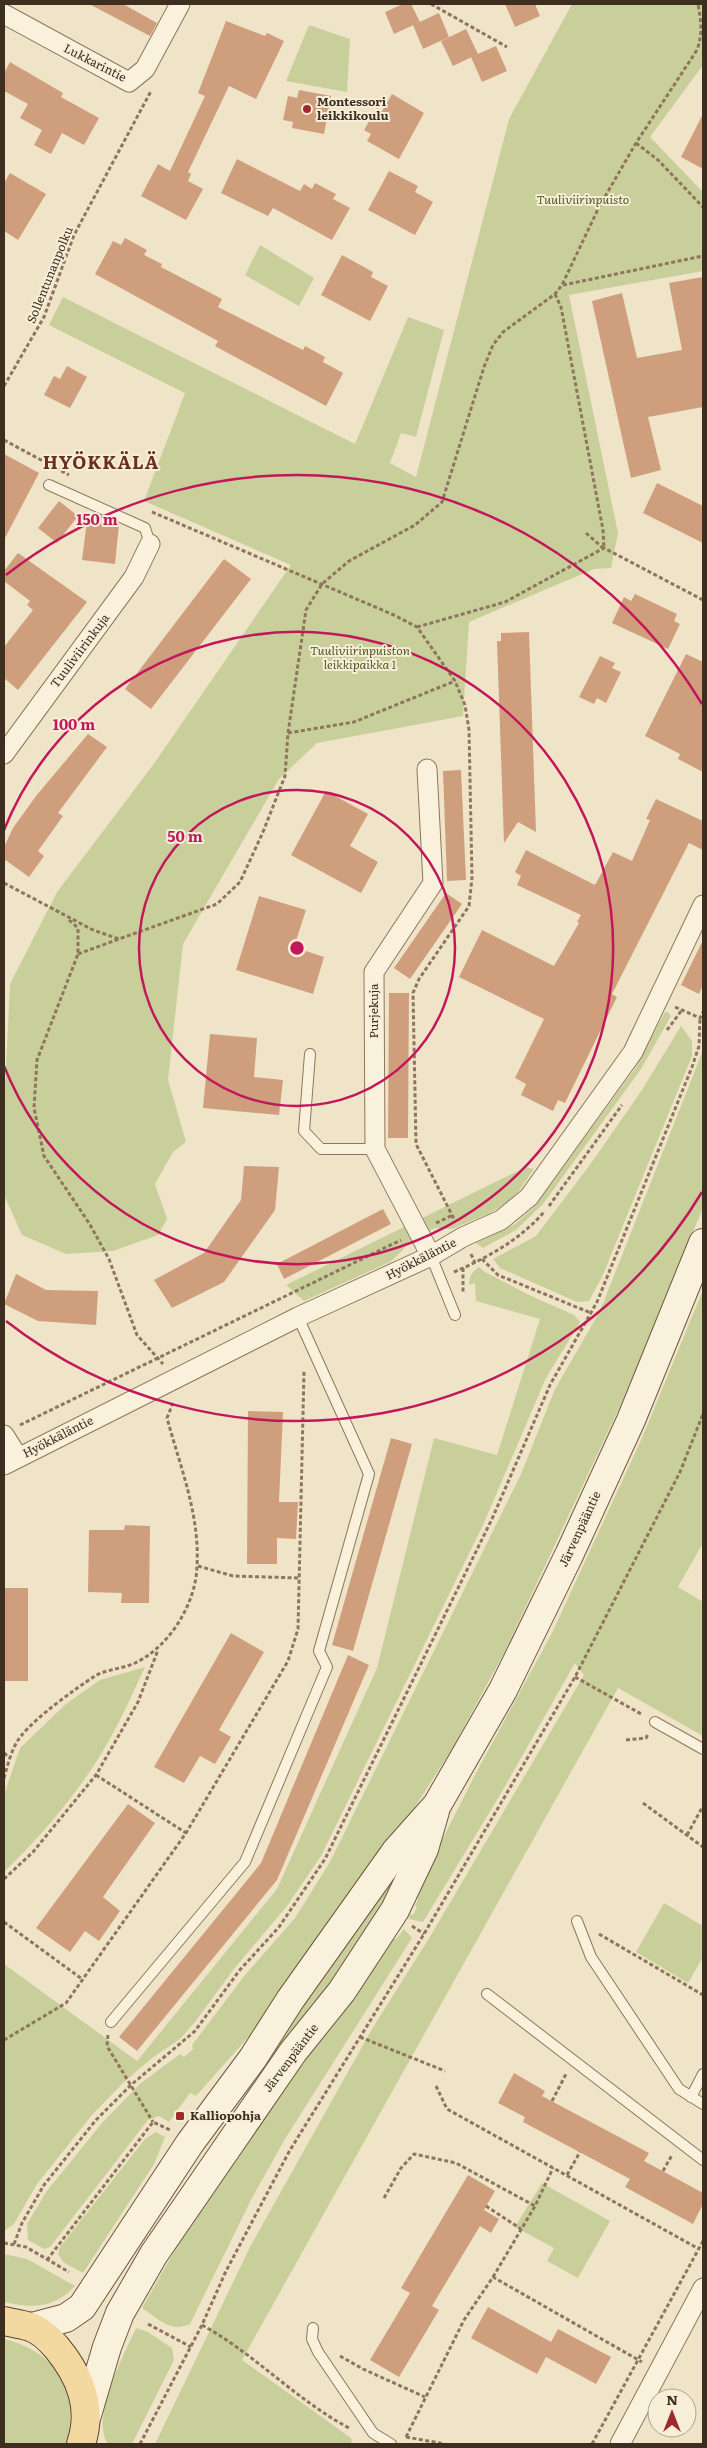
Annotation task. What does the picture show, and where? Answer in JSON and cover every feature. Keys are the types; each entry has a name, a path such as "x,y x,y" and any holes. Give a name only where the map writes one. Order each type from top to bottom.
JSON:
{"main road":[{"name":"Järvenpääntie","path":"32,2327 66,2318 82,2307 190,2143 253,2058 296,1992 396,1850 437,1805 503,1690 569,1555 631,1420 703,1243"},
{"name":"Järvenpääntie","path":"87,2415 107,2347 125,2305 154,2254 200,2184 293,2052 342,1991 395,1910 424,1849 437,1805"},
{"path":"4,2321 32,2327 52,2342 70,2364 82,2388 87,2415 81,2444"}],"street":[{"name":"Lukkarintie","path":"4,14 129,82 145,69 180,4"},
{"name":"Tuuliviirinkuja","path":"4,754 134,577 150,544"},
{"name":"Purjekuja","path":"426,770 433,883 374,972 375,1149 431,1256"},
{"name":"Hyökkäläntie","path":"11,1461 298,1317 431,1256 463,1237 501,1220 530,1197 633,1052 703,905"},
{"path":"9,1432 11,1461"},
{"path":"620,2444 657,2371 703,2288"}],"lane":[{"path":"49,485 145,528 150,544"},
{"path":"310,1054 304,1131 321,1149 375,1149"},
{"path":"431,1256 454,1315"},
{"path":"110,2022 245,1862 327,1667 319,1651 369,1474 298,1317"},
{"path":"655,1722 703,1749"},
{"path":"577,1921 591,1957 679,2089 703,2104"},
{"path":"487,1994 703,2160"},
{"path":"691,2097 703,2074"},
{"path":"313,2328 312,2339 318,2352 373,2433 391,2444"}],"path":[{"path":"431,4 507,47"},
{"path":"78,954 217,904 240,882 263,832 285,776 288,733 306,610 322,584 349,561 415,525 442,502 484,367 494,346 503,332 554,294 562,285 599,207 636,143 697,50 701,38 702,23 698,4"},
{"name":"Sollentunanpolku","path":"4,386 44,317 74,235 136,116"},
{"path":"636,143 658,160 703,207"},
{"path":"562,285 703,256"},
{"path":"554,294 562,307 603,530 604,548"},
{"path":"4,440 74,477"},
{"path":"150,511 394,615 417,628 455,681 466,705 469,730 472,878 469,906 419,979 413,993 416,1144 453,1215 475,1263"},
{"path":"586,533 604,548 703,600"},
{"path":"417,628 505,602 604,548"},
{"path":"288,733 354,722 455,681"},
{"path":"4,883 66,918 119,939"},
{"path":"66,918 78,928 78,954 37,1060 34,1108 44,1156 89,1223 109,1258 137,1336 158,1360"},
{"path":"658,999 700,1018"},
{"path":"14,2244 22,2223 44,2185 96,2120 131,2085 195,2031 239,1972 279,1927 325,1859 488,1527 550,1385 591,1313 692,1067 699,1046 702,1027 700,1018 703,1012"},
{"path":"9,1432 453,1215"},
{"path":"482,1258 498,1275 591,1313"},
{"path":"4,2040 66,2003 186,1833 288,1661 298,1629 304,1369"},
{"path":"4,1879 33,1852 96,1775 138,1702 158,1649 179,1621 191,1596 198,1566 194,1513 166,1418 174,1402"},
{"path":"140,2444 202,2325 226,2271 290,2150 424,1934 575,1676 680,1472 703,1414"},
{"path":"198,1566 233,1576 300,1578"},
{"path":"4,1778 10,1758 21,1736 63,1699 97,1675 134,1664 158,1649"},
{"path":"575,1676 655,1722"},
{"path":"4,1753 10,1758"},
{"path":"96,1775 186,1833"},
{"path":"643,1803 703,1847"},
{"path":"687,1835 703,1806"},
{"path":"577,1921 703,1995"},
{"path":"4,1922 82,1979"},
{"path":"110,2022 107,2046 153,2122 170,2130"},
{"path":"360,2036 445,2071"},
{"path":"552,2101 573,2060"},
{"path":"436,2086 447,2109 699,2248"},
{"path":"47,2260 153,2122"},
{"path":"567,2175 580,2152"},
{"path":"384,2198 401,2168 414,2154 456,2163 535,2206"},
{"path":"406,2437 464,2320 493,2277 535,2206 553,2168"},
{"path":"486,2206 521,2229"},
{"path":"592,2444 703,2241"},
{"path":"4,2243 26,2247 69,2272"},
{"path":"493,2277 657,2371"},
{"path":"148,2324 191,2347"},
{"path":"202,2325 260,2365 327,2417 354,2431"},
{"path":"312,2339 363,2370 425,2397"}],"green space":[{"path":"572,4 703,4 703,65 650,137 703,192 703,271 569,295 618,533 611,568 594,569 469,622 463,716 317,743 279,779 183,944 168,1080 186,1142 173,1152 155,1184 167,1219 158,1235 113,1251 66,1254 22,1235 4,1195 4,1108 10,984 57,892 153,765 291,565 144,501 185,393 49,325 63,297 355,444 408,317 444,330 416,437 401,433 390,463 416,477 509,119"},
{"path":"309,25 350,39 347,92 286,81"},
{"path":"260,245 314,278 299,306 245,275"},
{"path":"665,1012 668,1012 671,1016 641,1069 543,1204 516,1230 483,1248 476,1243 515,1224 535,1206 636,1067"},
{"path":"681,1026 692,1041 692,1056 602,1277 589,1301 577,1302 500,1268 493,1259 536,1236 589,1166 642,1090"},
{"path":"703,1050 703,1208 621,1404 504,1653 452,1749 406,1821 252,2033 196,2096 190,2093 169,2122 159,2116 148,2120 50,2247 44,2249 28,2240 27,2224 46,2192 102,2123 141,2083 180,2054 184,2057 193,2049 192,2045 245,1975 295,1918 330,1862 521,1474 555,1389 600,1311"},
{"path":"526,1167 534,1169 518,1192 506,1203 490,1213 452,1229 435,1228 408,1242 402,1251 390,1262 304,1301 286,1285"},
{"path":"479,1267 529,1295 574,1315 580,1322 546,1378 483,1525 321,1856 287,1906 234,1969 195,2022 180,2039 152,2058 123,2083 92,2115 37,2184 14,2224 4,2231 4,1964 137,2061 277,1889 377,1668 434,1438 497,1455 540,1319 476,1301 475,1283 469,1285 469,1282 471,1274"},
{"path":"703,1290 703,1543 678,1587 703,1602 703,1736 618,1688 242,2360 351,2438 352,2444 155,2444 251,2245 372,2029 431,1935 584,1675 575,1663 500,1795 423,1922 409,1919 410,1913 413,1915 417,1907 415,1906 418,1899 414,1895 476,1773 552,1633 642,1438"},
{"path":"145,1667 113,1733 86,1777 47,1827 4,1872 4,1795 20,1748 66,1704 100,1680"},
{"path":"408,1859 339,1974 263,2075 257,2071 290,2018"},
{"path":"664,1903 703,1926 703,1957 688,1983 636,1952"},
{"path":"404,1929 412,1938 285,2139 252,2198 190,2324 176,2327 165,2324 142,2308 191,2222 390,1937 396,1939"},
{"path":"156,2132 165,2137 154,2164 83,2273 63,2262 58,2254 60,2247 145,2139"},
{"path":"542,2183 610,2221 578,2278 547,2261 554,2248 515,2227"},
{"path":"4,2254 27,2259 75,2286 51,2303 24,2306 4,2302"},
{"path":"136,2328 148,2332 172,2348 174,2360 132,2444 108,2444 104,2432 103,2418 106,2403 117,2369"},
{"path":"4,2339 22,2345 38,2354 51,2364 60,2377 67,2391 70,2407 70,2425 66,2444 4,2444"}],"building":[{"path":"89,4 123,4 157,23 150,36"},
{"path":"403,4 411,4 420,22 394,34 385,12"},
{"path":"505,4 535,4 540,16 515,27"},
{"path":"439,13 449,37 423,49 413,25"},
{"path":"226,21 265,36 267,33 284,41 256,99 229,86 188,172 191,174 188,181 203,189 186,220 141,196 158,164 170,171 205,96 198,93"},
{"path":"466,29 478,54 453,66 441,41"},
{"path":"496,46 507,71 482,82 471,57"},
{"path":"10,62 63,93 61,97 99,118 84,145 62,133 51,154 34,145 42,130 20,118 28,104 4,91 4,73"},
{"name":"Montessori leikkikoulu","path":"299,90 331,96 324,134 292,128 293,122 283,120 288,96 297,98"},
{"path":"392,94 424,113 399,159 367,141 371,134 364,130 377,108 382,111"},
{"path":"703,114 703,169 681,157"},
{"path":"237,159 300,191 304,184 312,189 315,183 336,194 333,199 350,208 332,240 273,208 268,216 221,193"},
{"path":"389,171 418,186 415,192 433,202 415,235 368,210"},
{"path":"10,173 46,194 18,240 4,231 4,183"},
{"path":"125,238 147,250 144,255 162,264 161,267 222,299 218,307 303,350 305,346 325,357 323,362 343,373 326,406 215,346 218,341 95,274 113,241 121,245"},
{"path":"342,255 373,272 371,277 388,286 370,321 321,295"},
{"path":"703,277 703,407 648,417 661,470 631,478 592,301 622,293 637,358 682,350 669,283"},
{"path":"67,366 87,377 70,408 44,395 54,376 60,379"},
{"path":"4,454 39,473 4,540"},
{"path":"657,483 703,506 703,543 643,513"},
{"path":"59,501 78,516 57,543 38,528"},
{"path":"87,521 119,525 115,564 82,560"},
{"path":"18,553 87,602 18,690 4,678 4,647 33,610 27,605 30,601 4,581 4,571"},
{"path":"224,559 251,579 151,709 125,689"},
{"path":"635,594 677,614 674,621 680,624 668,649 612,623 624,597 631,601"},
{"path":"529,632 536,832 518,822 504,843 497,641 501,641 501,633"},
{"path":"686,654 703,662 703,772 678,759 680,754 645,736"},
{"path":"600,656 615,663 612,668 621,672 606,703 597,698 594,704 579,697"},
{"path":"88,734 107,747 58,813 63,816 38,851 44,856 29,877 4,859 4,847 13,828 36,796"},
{"path":"461,770 466,880 447,881 443,771"},
{"path":"326,791 368,814 350,846 378,862 361,893 291,855"},
{"path":"656,799 703,821 703,850 689,843 612,994 617,997 565,1103 558,1100 553,1111 521,1095 526,1084 515,1078 544,1019 459,977 482,930 554,966 579,923 577,922 581,915 517,885 521,876 515,872 526,850 595,885 613,852 632,861 650,820 646,819"},
{"path":"446,893 462,904 410,979 394,968"},
{"path":"259,896 306,910 294,947 324,957 313,994 236,970"},
{"path":"703,940 703,985 699,994 681,985"},
{"path":"389,993 409,993 408,1138 388,1138"},
{"path":"210,1034 257,1038 254,1077 283,1080 279,1115 203,1108"},
{"path":"244,1166 279,1167 275,1210 224,1282 172,1308 154,1280 204,1253 241,1200"},
{"path":"383,1209 391,1224 284,1279 277,1264"},
{"path":"16,1274 46,1290 98,1291 96,1325 38,1321 4,1304"},
{"path":"248,1411 283,1412 279,1502 298,1502 296,1539 277,1538 277,1564 247,1564"},
{"path":"391,1438 412,1444 353,1651 332,1645"},
{"path":"125,1525 150,1526 149,1603 121,1603 122,1593 88,1592 89,1530 124,1530"},
{"path":"4,1588 28,1588 28,1681 4,1681"},
{"path":"231,1633 264,1652 219,1730 231,1737 215,1764 200,1756 184,1783 154,1767"},
{"path":"348,1655 369,1665 277,1880 137,2051 119,2037 261,1863"},
{"path":"128,1804 155,1823 103,1897 120,1911 99,1941 85,1931 70,1952 36,1928"},
{"path":"514,2073 545,2091 542,2096 649,2153 644,2161 703,2193 703,2204 693,2224 625,2187 630,2179 523,2122 525,2117 498,2103"},
{"path":"468,2175 495,2191 484,2210 499,2219 491,2233 480,2226 432,2306 439,2310 399,2377 370,2360 410,2293 401,2288"},
{"path":"488,2307 551,2342 558,2329 611,2357 596,2384 546,2357 537,2374 471,2338"}],"place":[{"name":"Montessori leikkikoulu","path":"307,109"},
{"name":"Kalliopohja","path":"180,2116"}],"district":[{"name":"HYÖKKÄLÄ","path":"101,463"}],"park label":[{"name":"Tuuliviirinpuisto","path":"583,200"},
{"name":"Tuuliviirinpuiston leikkipaikka 1","path":"360,658"}]}
